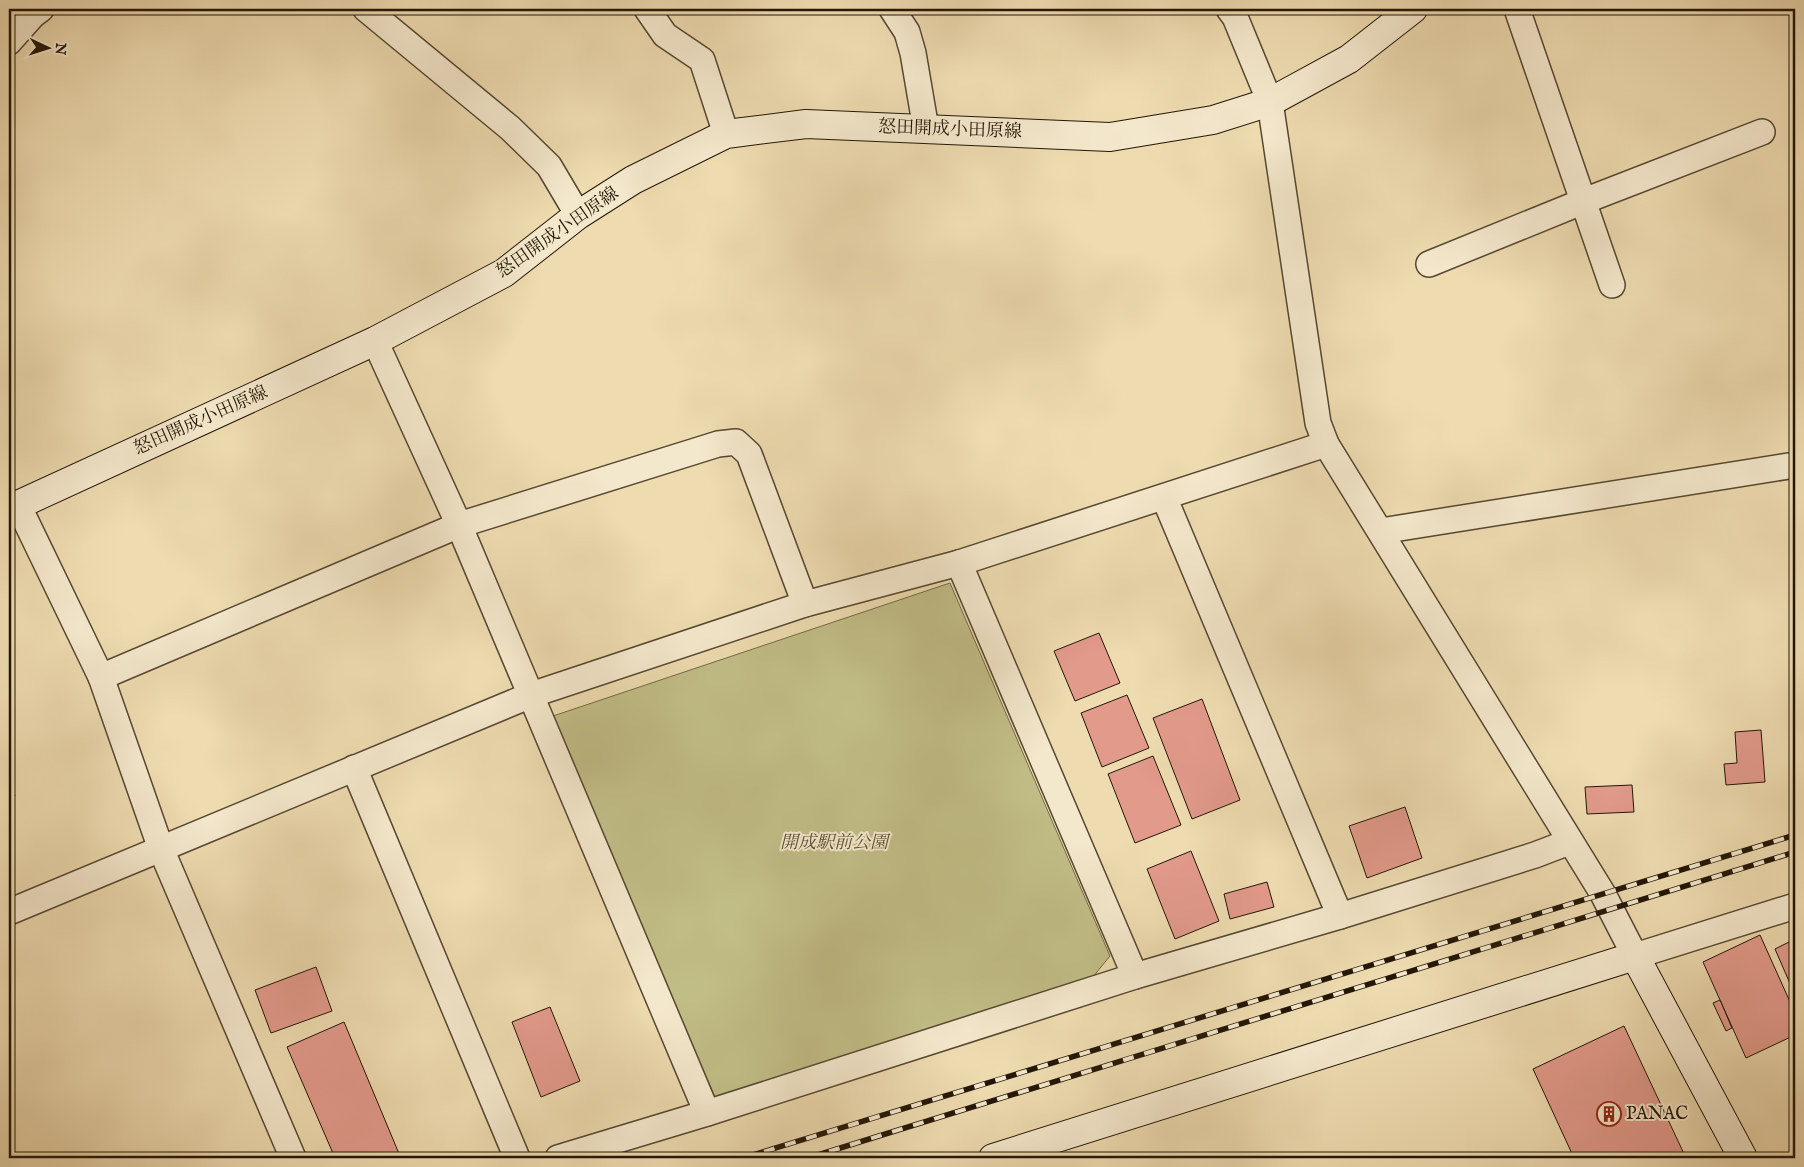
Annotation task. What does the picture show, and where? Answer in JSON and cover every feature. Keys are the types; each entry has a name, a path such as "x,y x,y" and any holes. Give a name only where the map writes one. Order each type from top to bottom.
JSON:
{"main road":[{"name":"怒田開成小田原線","path":"13,506 375,341 504,273 578,215 633,180 726,134 806,124 1110,137 1213,120 1270,102 1349,59 1413,9"},
{"path":"992,1158 1636,956 1743,1158"}],"street":[{"path":"9,42 32,15 41,9"},
{"path":"366,9 510,128 550,166 578,215"},
{"path":"647,9 665,35 702,60 726,134"},
{"path":"892,9 907,32 913,53 926,129"},
{"path":"1229,9 1235,17 1270,102 1318,423 1326,444 1602,894 1636,956 1795,906"},
{"path":"1517,9 1612,285"},
{"path":"1428,264 1762,132"},
{"path":"375,341 459,525 707,1113"},
{"path":"101,677 459,525 718,444 736,442 749,454 806,604"},
{"path":"9,912 531,695 806,604 959,563 1326,444"},
{"path":"1381,531 1795,465"},
{"path":"1164,497 1340,916"},
{"path":"13,506 101,677 161,849 293,1158"},
{"path":"959,563 1135,976"},
{"path":"354,768 517,1158"},
{"path":"558,1158 707,1113 1135,976 1340,916 1535,855 1570,842"}],"green space":[{"name":"開成駅前公園","path":"950,583 1110,956 1092,978 717,1102 550,717"}],"building":[{"path":"1099,633 1120,683 1075,701 1054,651"},
{"path":"1795,671 1795,705 1793,704"},
{"path":"1127,695 1149,748 1102,767 1081,713"},
{"path":"1202,699 1240,800 1192,819 1153,718"},
{"path":"1761,730 1765,782 1726,785 1724,764 1737,763 1735,732"},
{"path":"1153,756 1181,825 1135,843 1108,774"},
{"path":"9,781 15,796 9,798"},
{"path":"1632,785 1634,812 1587,814 1585,787"},
{"path":"1405,807 1422,858 1367,878 1349,826"},
{"path":"1191,851 1219,921 1175,939 1147,869"},
{"path":"1267,882 1274,907 1230,919 1224,894"},
{"path":"1760,935 1795,1013 1795,1035 1746,1058 1703,962"},
{"path":"1795,939 1795,995 1775,949"},
{"path":"316,967 332,1011 271,1033 255,990"},
{"path":"1720,1000 1732,1028 1726,1031 1713,1003"},
{"path":"550,1007 580,1081 541,1097 512,1022"},
{"path":"344,1022 400,1156 395,1158 335,1158 287,1047"},
{"name":"PANAC","path":"1624,1026 1686,1158 1574,1158 1533,1069"}],"railway":[{"path":"743,1158 1795,835"},
{"path":"808,1158 1795,852"}],"place":[{"name":"PANAC","path":"1609,1114"}]}
